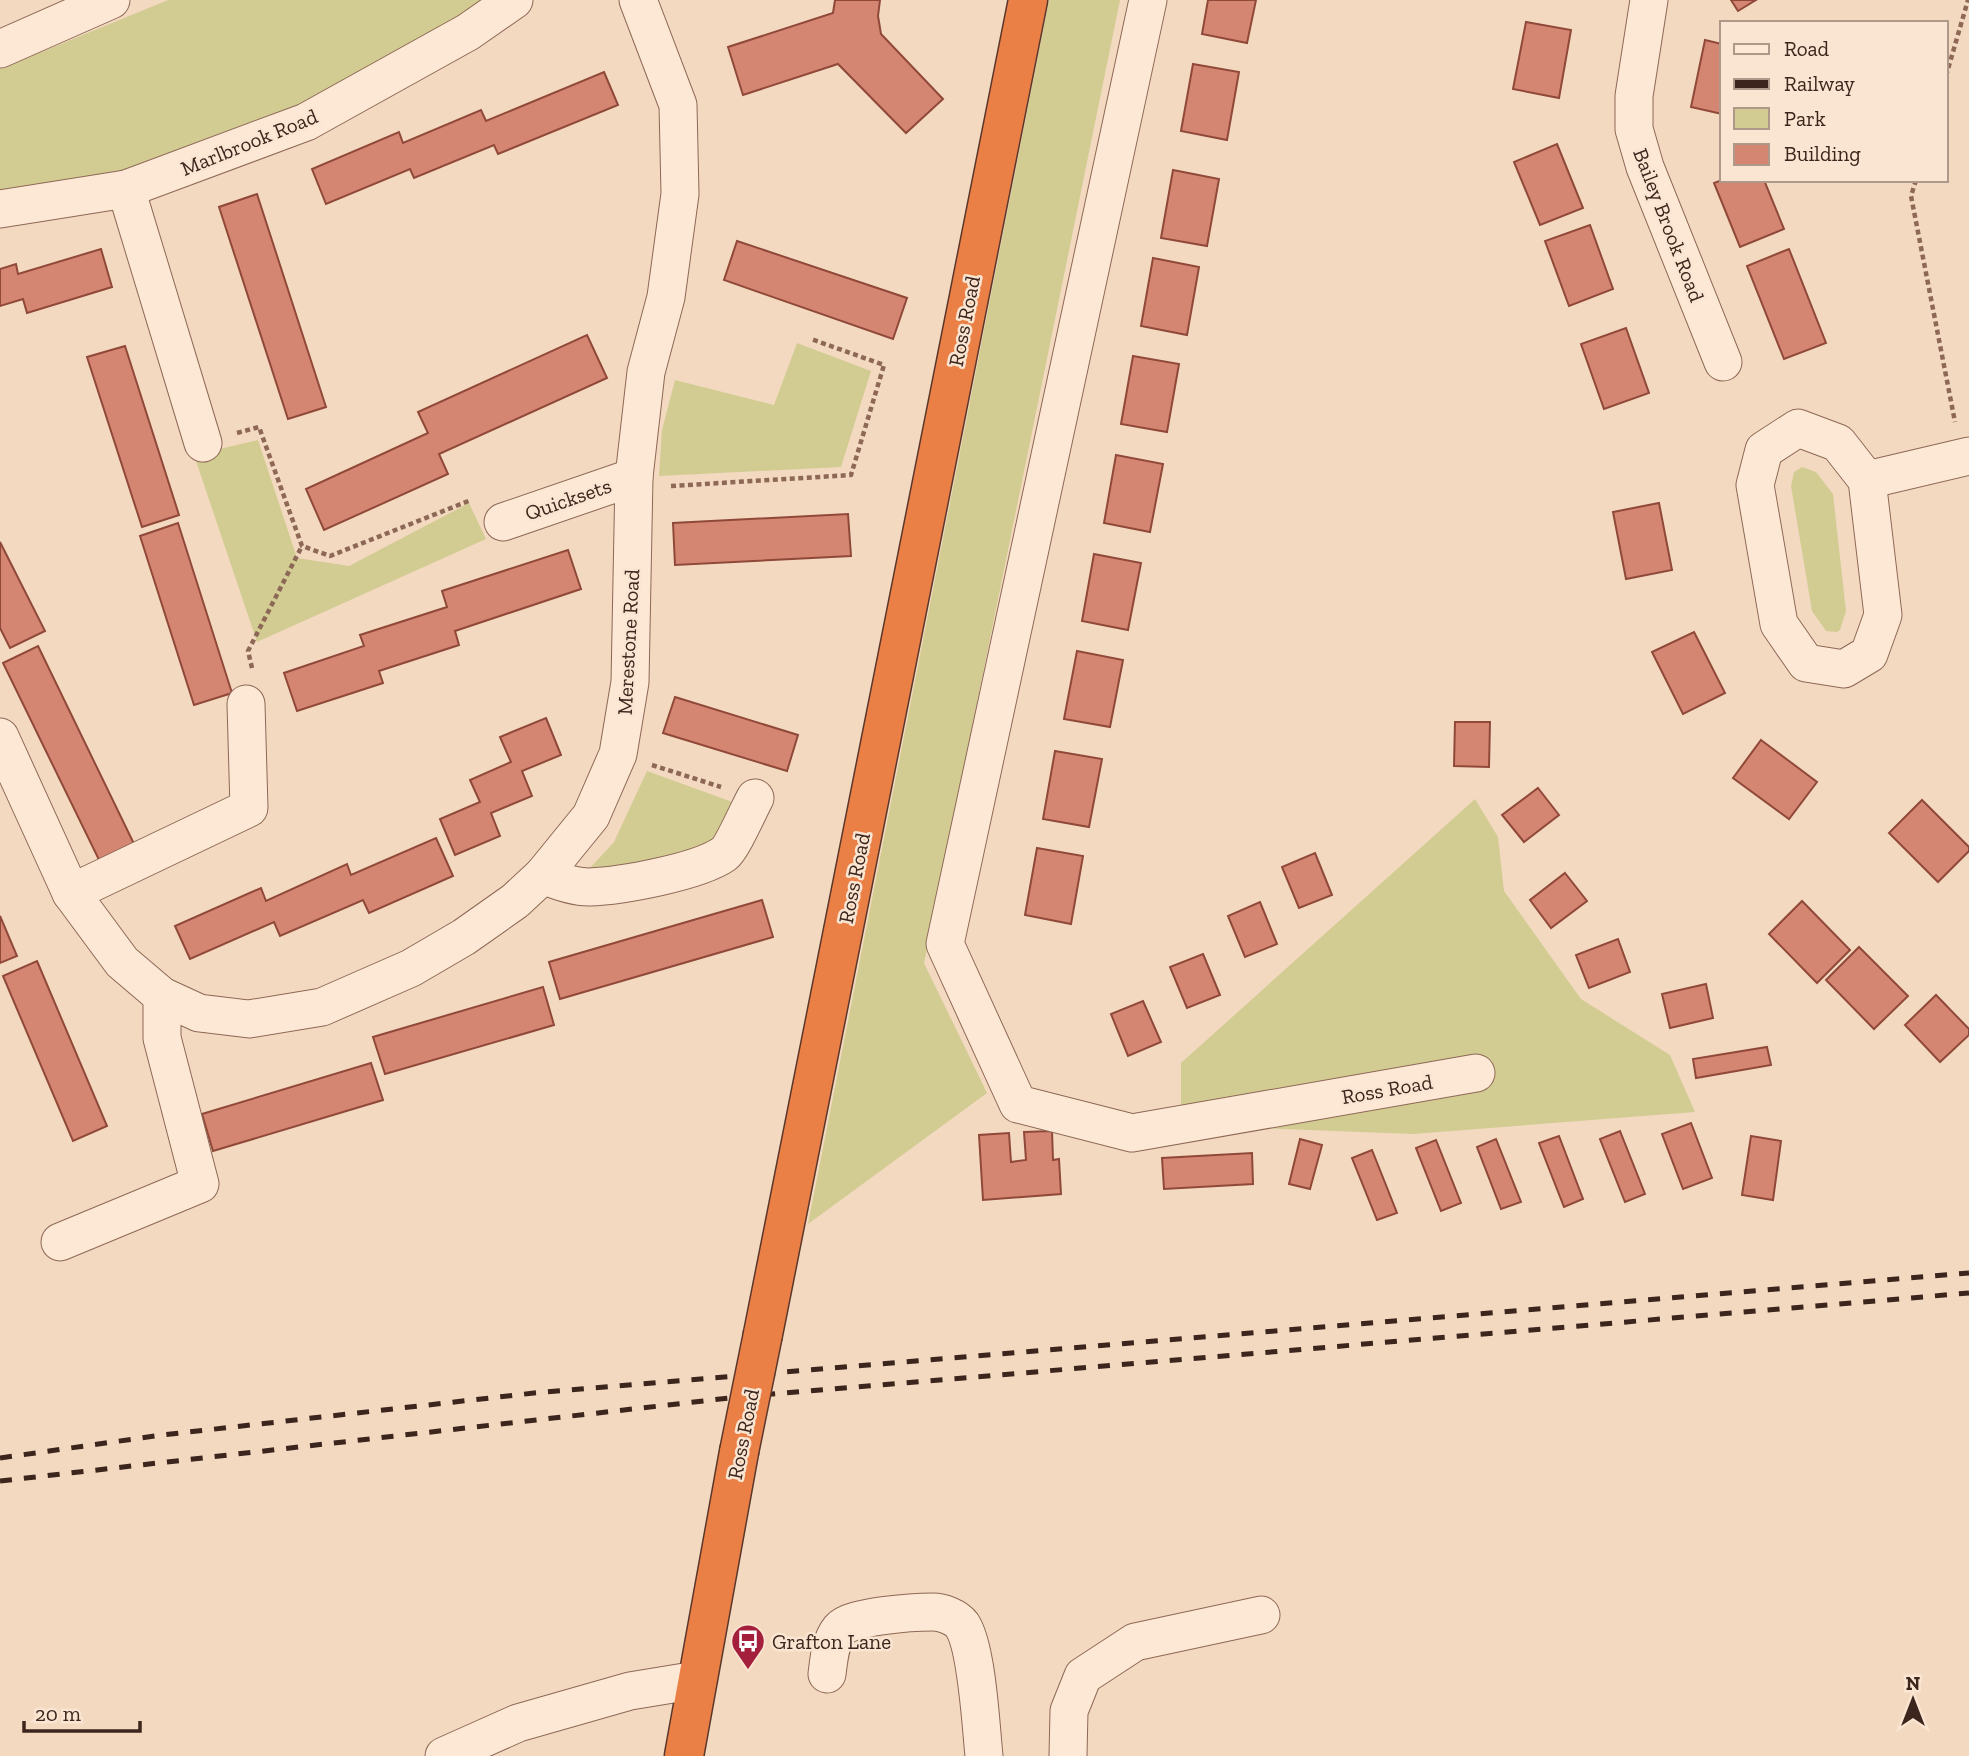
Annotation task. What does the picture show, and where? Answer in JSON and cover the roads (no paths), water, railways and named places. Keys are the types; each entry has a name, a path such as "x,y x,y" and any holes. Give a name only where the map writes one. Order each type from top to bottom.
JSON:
{"highway":[{"name":"Ross Road","path":"684,1756 739,1452 1028,0"}],"street":[{"path":"0,49 111,0"},
{"name":"Marlbrook Road","path":"0,209 126,189 306,122 468,32 514,0"},
{"name":"Merestone Road","path":"0,737 71,893 122,962 162,996 199,1013 250,1019 322,1007 411,968 464,937 515,901 543,875 590,816 618,754 630,682 634,477 646,372 666,297 680,194 678,105 638,0"},
{"name":"Ross Road","path":"1148,0 946,944 1018,1104 1132,1133 1476,1073"},
{"name":"Bailey Brook Road","path":"1649,0 1634,96 1634,129 1645,167 1723,362"},
{"path":"126,189 203,443"},
{"path":"1798,428 1838,443 1867,480 1882,615 1869,654 1843,669 1806,663 1779,624 1755,485 1764,450 1798,428"},
{"path":"1867,480 1966,456"},
{"name":"Quicksets","path":"503,522 634,477"},
{"path":"71,893 250,808 246,704"},
{"path":"543,875 561,883 587,887 622,884 695,867 726,853 755,798"},
{"path":"60,1242 200,1184 162,1038 162,996"},
{"path":"827,1674 832,1643 841,1627 858,1620 936,1612 952,1617 961,1624 973,1658 984,1756"},
{"path":"1068,1756 1069,1711 1083,1676 1135,1642 1261,1615"},
{"path":"444,1756 518,1723 630,1691 697,1680"}],"railway":[{"path":"0,1458 162,1435 534,1393 1969,1273"},
{"path":"0,1481 738,1397 1969,1293"}],"place":[{"name":"Grafton Lane","path":"748,1671"}]}
